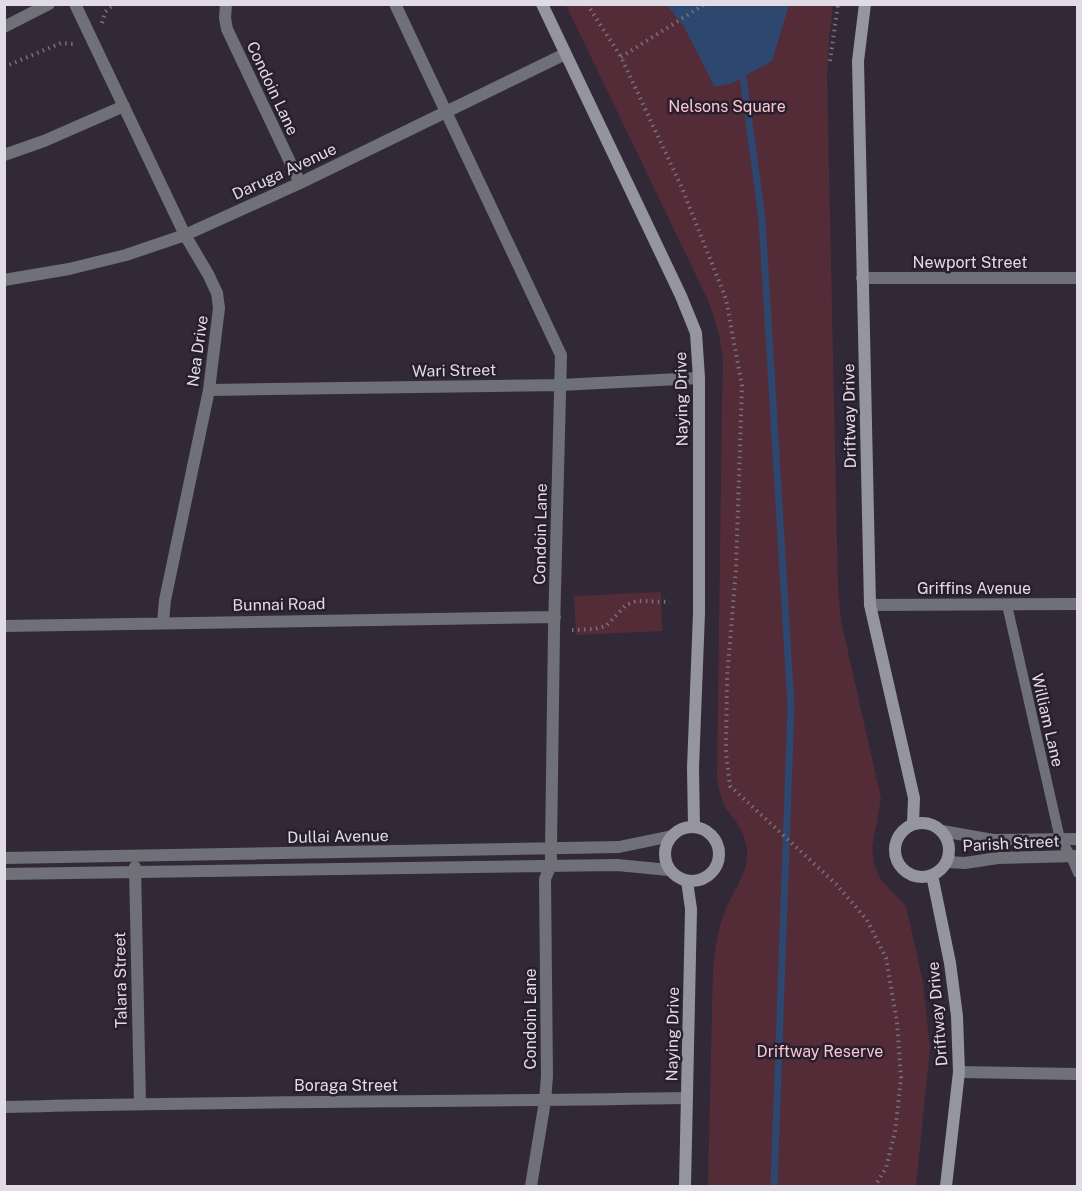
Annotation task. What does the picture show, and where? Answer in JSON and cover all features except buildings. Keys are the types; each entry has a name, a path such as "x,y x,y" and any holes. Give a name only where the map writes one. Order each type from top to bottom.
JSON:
{"street":[{"path":"4,27 49,4"},
{"name":"Nea Drive","path":"75,4 185,235 217,293 219,308 209,390 165,600 164,622"},
{"name":"Condoin Lane","path":"226,4 227,29 300,183"},
{"name":"Condoin Lane","path":"394,4 561,355 551,849 550,866 545,879 547,1076 531,1186"},
{"name":"Naying Drive","path":"542,4 681,296 696,333 699,378 699,607 693,768 694,827"},
{"name":"Driftway Drive","path":"866,4 858,61 870,605 914,798 914,823"},
{"name":"Daruga Avenue","path":"4,279 69,269 114,258 185,235 300,183 565,54"},
{"path":"4,155 44,141 124,106"},
{"name":"Newport Street","path":"862,278 1077,279"},
{"name":"Wari Street","path":"209,390 560,385 699,378"},
{"name":"Griffins Avenue","path":"870,605 1077,604"},
{"name":"Bunnai Road","path":"4,626 555,617"},
{"path":"914,823 930,823 942,831 949,842 950,852 947,862 941,870 932,875 913,876 905,872 896,859 894,847 897,838 906,826 914,823"},
{"path":"694,827 704,829 712,835 720,853 714,871 706,878 697,881 687,882 677,877 669,870 665,861 666,843 672,836 681,829 694,827"},
{"name":"Parish Street","path":"942,831 993,840 1077,839"},
{"name":"Dullai Avenue","path":"4,858 619,847 672,836"},
{"name":"Talara Street","path":"136,856 134,873 140,1103"},
{"name":"Parish Street","path":"947,862 966,863 998,858 1074,856"},
{"name":"Dullai Avenue","path":"4,874 617,865 669,870"},
{"name":"Driftway Drive","path":"932,875 952,973 957,1016 959,1072 946,1186"},
{"name":"Naying Drive","path":"685,1186 692,909 687,882"},
{"path":"959,1072 1077,1074"},
{"name":"Boraga Street","path":"4,1107 140,1103 687,1098"}],"lane":[{"name":"William Lane","path":"1007,605 1060,839 1074,856 1077,873"}],"path":[{"path":"4,67 61,43 75,44 90,36 100,29 105,12 114,4"},
{"path":"621,57 705,4"},
{"path":"830,61 838,4"},
{"path":"572,630 606,626 626,605 636,601 670,602"},
{"path":"764,818 836,884 867,920 886,958 897,1022 901,1078 896,1132 886,1168 875,1186"}],"green space":[{"name":"Driftway Reserve","path":"566,5 833,5 827,77 838,589 841,621 881,798 872,848 874,864 881,880 906,906 923,983 930,1049 916,1186 708,1186 713,969 722,921 747,859 744,838 724,805 717,778 722,355 718,330 707,298"},
{"path":"661,592 662,631 576,635 574,596"}],"water":[{"path":"789,4 772,61 733,83 715,87 684,27 667,5"}],"waterway":[{"path":"743,77 762,219 791,707 774,1186"}],"park label":[{"name":"Nelsons Square","path":"727,106"}]}
